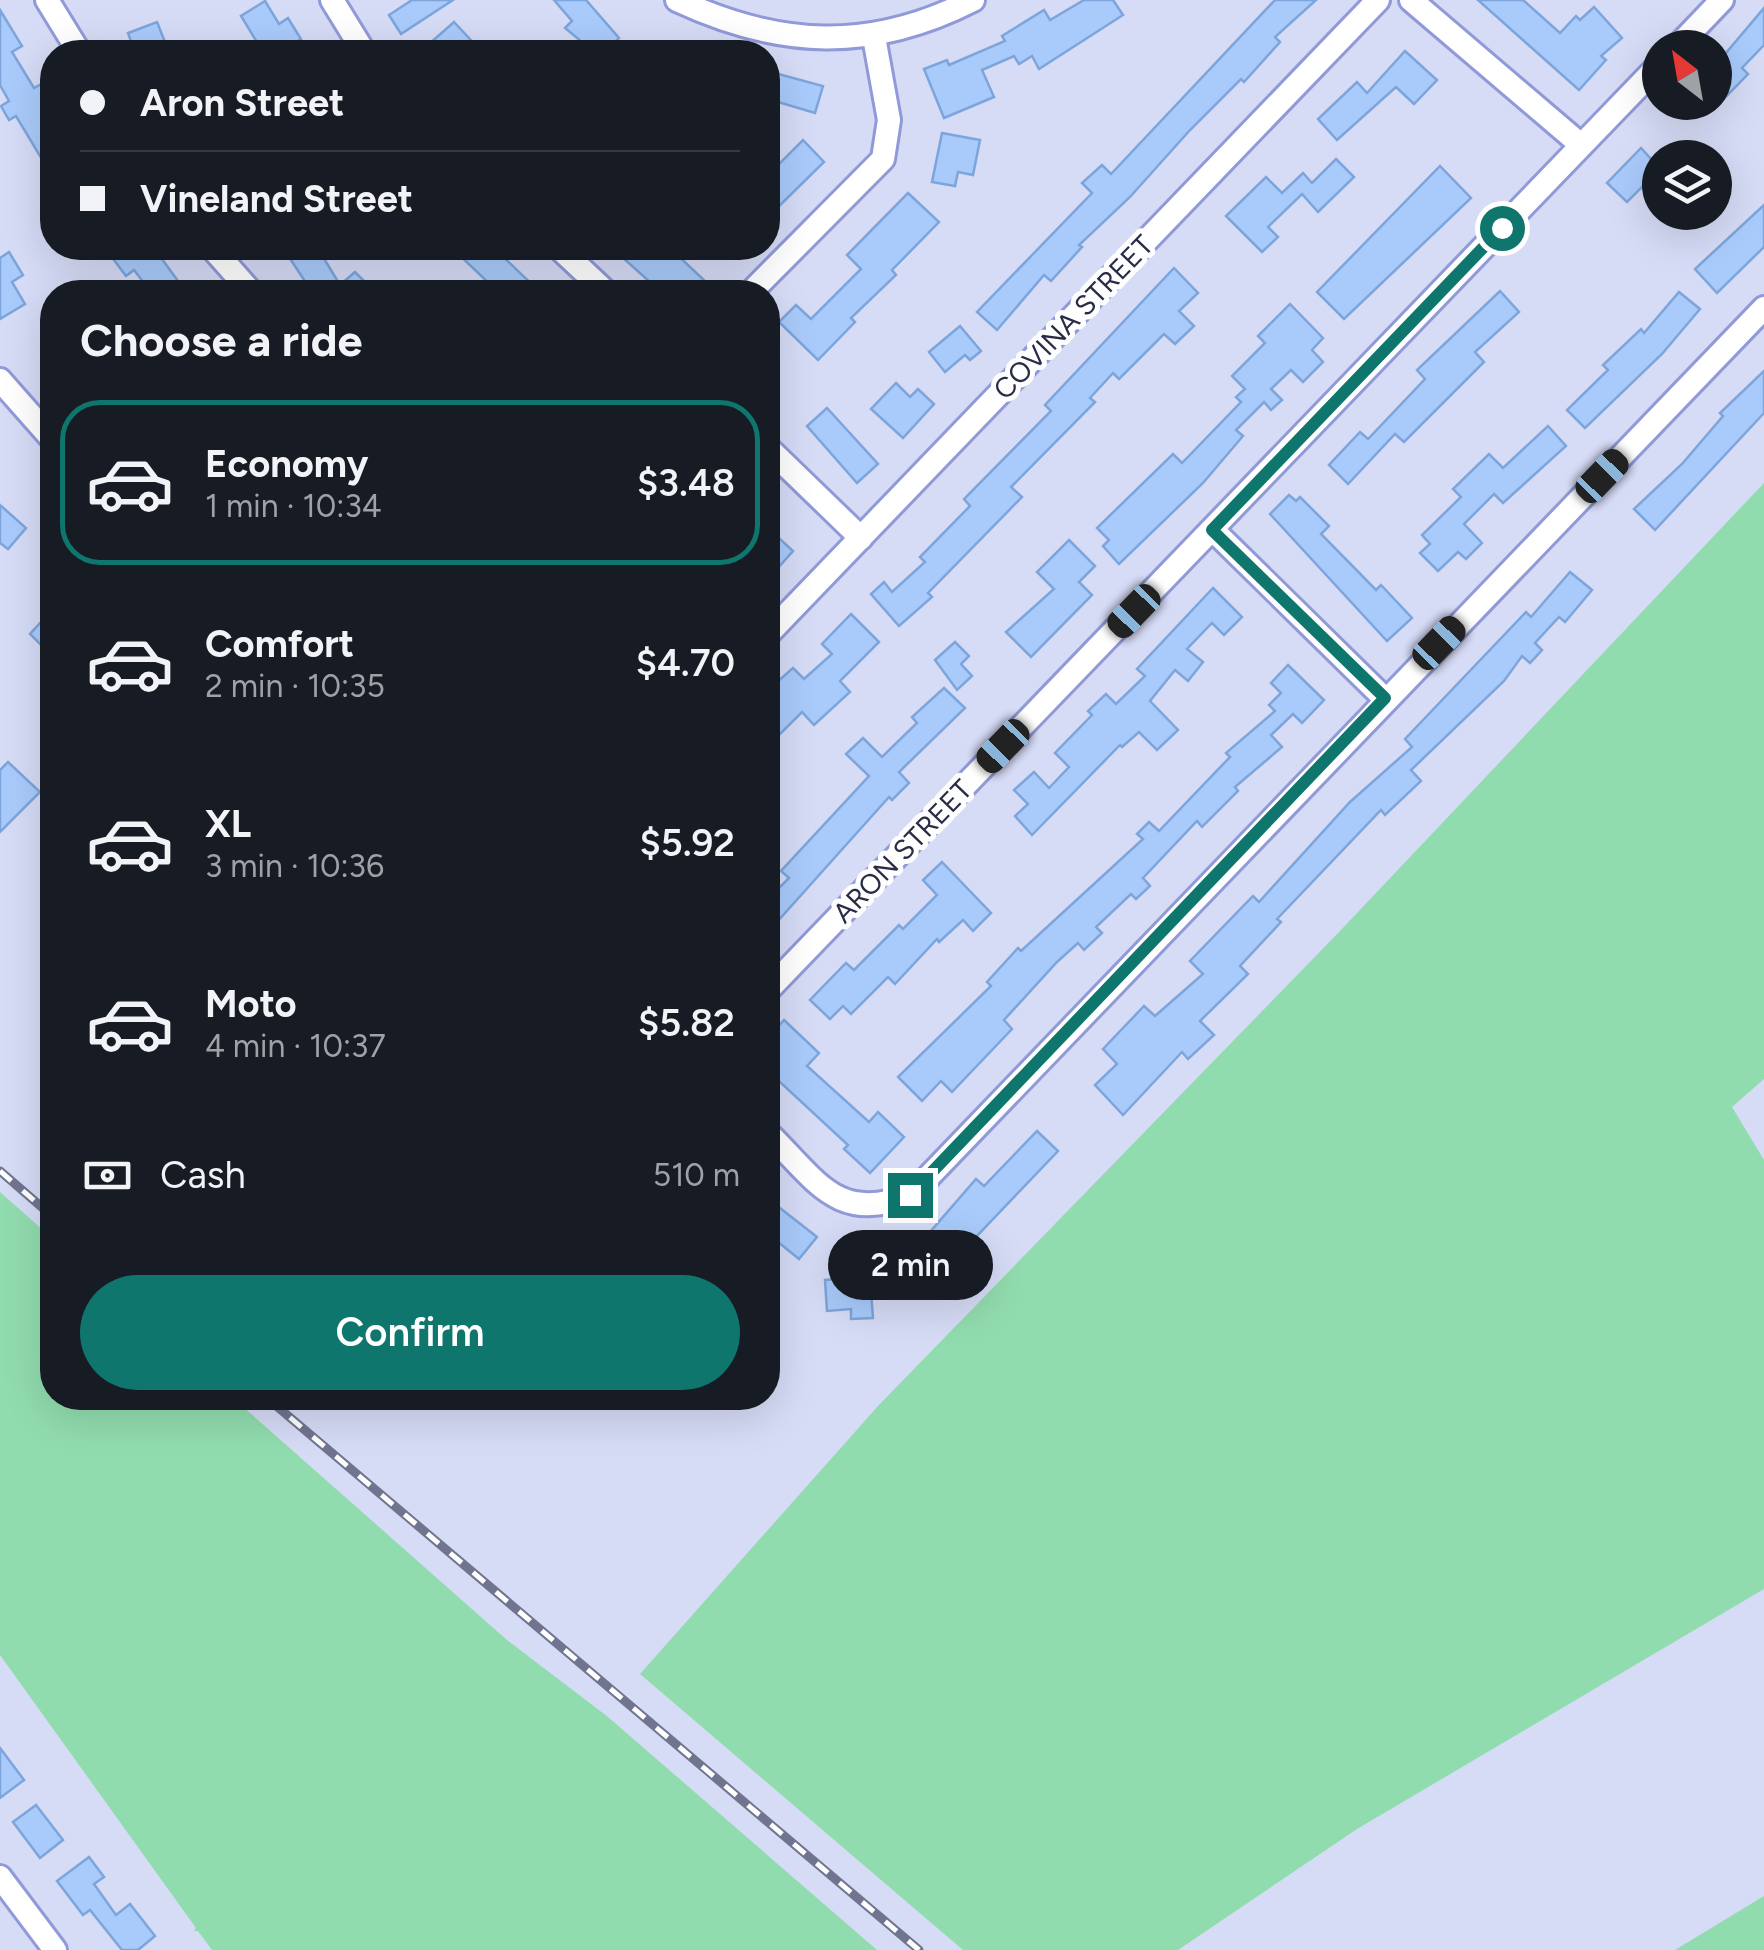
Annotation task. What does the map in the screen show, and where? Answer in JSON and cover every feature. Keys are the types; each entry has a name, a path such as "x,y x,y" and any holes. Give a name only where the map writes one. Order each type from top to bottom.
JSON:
{"street":[{"path":"47,0 72,40"},
{"path":"332,0 357,40"},
{"path":"677,0 725,22 765,34 874,37 974,0"},
{"name":"COVINA STREET","path":"780,622 1378,0"},
{"path":"1410,0 1582,145"},
{"path":"1693,30 1722,0"},
{"path":"763,280 883,159 889,120 874,37"},
{"name":"ARON STREET","path":"780,978 1642,83"},
{"path":"223,260 240,280"},
{"path":"572,260 593,280"},
{"path":"780,1145 825,1189 849,1204 877,1208 910,1195 1764,308"},
{"path":"0,380 40,425"},
{"path":"780,460 861,538"},
{"path":"1212,530 1385,698"},
{"path":"0,1877 55,1950"}],"green space":[{"path":"1764,483 1764,1079 1732,1107 1764,1160 1764,1589 1357,1829 1178,1950 963,1950 640,1674 878,1406 1340,931"},
{"path":"0,1192 40,1227 40,1410 247,1410 507,1640 608,1717 877,1950 212,1950 194,1931 196,1928 0,1655"},
{"path":"1764,1896 1764,1950 1675,1950"}],"building":[{"path":"412,0 453,0 401,34 389,15"},
{"path":"554,0 586,0 619,38 580,40 565,28 572,21"},
{"path":"1084,0 1113,0 1123,15 1039,69 1032,56 1019,64 1014,56 982,70 994,97 944,118 924,69 947,60 949,65 1005,41 1002,36 1044,10 1050,20"},
{"path":"1275,0 1316,0 1275,37 1280,42 1244,82 1241,79 1190,130 1130,197 1079,245 1082,247 1051,281 1044,275 997,330 977,312 1092,193 1082,183 1102,165 1111,174"},
{"path":"1478,0 1523,0 1560,33 1576,16 1580,20 1594,7 1622,38 1601,56 1606,60 1579,90"},
{"path":"265,1 279,24 288,18 301,39 256,40 241,16"},
{"path":"1764,8 1764,45 1742,68 1748,74 1732,90 1732,46"},
{"path":"0,10 22,46 12,52 34,88 40,85 40,156 16,116 9,120 1,106 9,101 0,85"},
{"path":"157,22 164,40 131,40 128,33"},
{"path":"454,22 471,40 434,40"},
{"path":"1405,51 1437,80 1414,104 1396,87 1337,140 1318,119 1357,82 1367,93"},
{"path":"780,74 823,86 815,113 780,103"},
{"path":"942,133 980,140 973,175 958,172 955,186 932,182"},
{"path":"803,140 824,162 780,205 780,163"},
{"path":"1641,148 1642,187 1627,202 1607,183"},
{"path":"1336,159 1354,177 1318,212 1302,194 1268,227 1278,237 1262,252 1226,216 1266,177 1282,193 1303,173 1312,183"},
{"path":"1440,166 1471,198 1344,319 1317,292"},
{"path":"908,193 939,222 892,270 896,275 851,318 855,322 818,360 780,321 796,305 811,319 861,269 847,255"},
{"path":"1764,205 1764,247 1717,293 1695,269"},
{"path":"9,252 23,275 12,282 25,304 0,319 0,258"},
{"path":"114,260 163,260 177,280 142,280 134,270 126,276"},
{"path":"291,260 325,260 337,280 304,280"},
{"path":"465,260 507,260 527,280 485,280"},
{"path":"625,260 683,260 704,280 648,280"},
{"path":"1174,268 1198,293 1179,311 1194,326 1175,344 1164,334 1119,379 1113,373 1090,398 1095,402 1011,487 1022,497 928,593 932,597 899,626 871,594 884,582 892,592 925,562 920,557 970,506 964,499 1051,411 1045,405"},
{"path":"355,272 363,280 346,280"},
{"path":"1500,291 1519,312 1475,352 1484,362 1404,442 1395,434 1348,484 1329,465 1360,432 1368,439 1425,379 1417,370"},
{"path":"1679,292 1700,309 1662,354 1585,428 1567,410 1608,370 1603,365 1641,329 1644,333"},
{"path":"1290,304 1323,338 1312,350 1323,362 1303,382 1291,370 1271,389 1282,400 1271,410 1264,402 1236,430 1243,436 1203,483 1119,564 1103,546 1109,540 1097,528 1173,454 1182,463 1241,402 1236,397 1245,389 1232,376 1265,343 1258,336"},
{"path":"960,326 981,351 970,360 965,355 945,372 929,352"},
{"path":"1764,371 1764,413 1655,530 1634,509 1682,464 1723,416 1720,413"},
{"path":"896,383 910,397 918,389 934,404 903,438 871,409"},
{"path":"827,408 878,464 857,483 807,426"},
{"path":"1548,426 1566,446 1503,503 1494,494 1464,524 1482,543 1466,559 1458,552 1438,571 1420,553 1430,544 1422,535 1461,497 1453,489 1489,454 1503,468"},
{"path":"1289,495 1296,501 1300,497 1329,526 1321,534 1376,590 1381,585 1412,618 1387,641 1270,514"},
{"path":"0,505 26,528 8,549 0,543"},
{"path":"780,539 793,551 780,566"},
{"path":"1069,540 1095,566 1079,582 1092,595 1031,657 1006,632 1054,589 1037,572"},
{"path":"1570,572 1592,590 1565,622 1559,617 1535,643 1542,650 1530,663 1522,656 1504,681 1411,770 1421,781 1385,815 1381,810 1277,919 1281,922 1240,966 1248,974 1200,1021 1214,1035 1188,1059 1182,1052 1123,1115 1095,1085 1117,1064 1103,1049 1144,1006 1155,1016 1203,974 1190,961 1253,896 1259,902 1350,802 1412,747 1405,739 1526,612 1531,617"},
{"path":"1213,588 1242,617 1224,635 1212,623 1187,649 1203,662 1188,681 1175,670 1150,701 1178,730 1157,750 1139,732 1120,745 1032,835 1015,816 1028,804 1014,790 1034,772 1049,788 1069,767 1055,753 1092,715 1088,711 1106,694 1116,704 1145,676 1137,669"},
{"path":"851,614 879,642 840,681 850,692 814,725 802,712 780,734 780,679 793,668 804,679 832,654 822,644"},
{"path":"40,623 40,644 30,634"},
{"path":"955,642 969,656 961,664 972,676 957,690 935,660"},
{"path":"1288,665 1324,700 1302,723 1293,714 1271,735 1282,747 1235,787 1238,791 1202,827 1197,821 1143,878 1150,886 1136,899 1131,894 1096,927 1102,933 1084,950 1078,943 1057,962 1004,1020 1012,1029 952,1092 941,1081 922,1101 898,1077 991,986 987,982 1018,948 1021,951 1143,839 1137,834 1149,822 1159,831 1230,757 1226,753 1275,711 1269,705 1281,693 1271,683"},
{"path":"944,688 965,708 899,772 909,783 892,800 889,797 780,919 780,887 789,878 781,871 869,776 846,754 863,738 882,757 917,723 912,717"},
{"path":"8,762 40,792 0,832 0,770"},
{"path":"942,862 991,913 973,931 963,920 939,942 937,939 895,984 888,977 851,1014 843,1006 830,1019 810,1000 846,963 854,970 899,925 903,929 937,895 923,880"},
{"path":"784,1020 819,1053 807,1066 869,1122 878,1112 904,1137 870,1173 844,1149 848,1145 780,1082 780,1024"},
{"path":"1037,1131 1058,1151 974,1239 969,1235 925,1282 904,1262 976,1179 984,1186"},
{"path":"780,1208 817,1237 799,1259 780,1244"},
{"path":"870,1277 873,1318 851,1319 851,1309 827,1311 825,1280"},
{"path":"0,1748 24,1780 0,1798"},
{"path":"36,1805 63,1840 40,1858 13,1822"},
{"path":"89,1857 104,1877 94,1884 116,1915 130,1904 155,1936 138,1950 122,1950 90,1910 83,1915 57,1881"}],"railway":[{"path":"0,1171 40,1206"},
{"path":"281,1410 919,1950"}],"route":[{"path":"910,1195 1385,698 1212,530 1502,228"}]}
